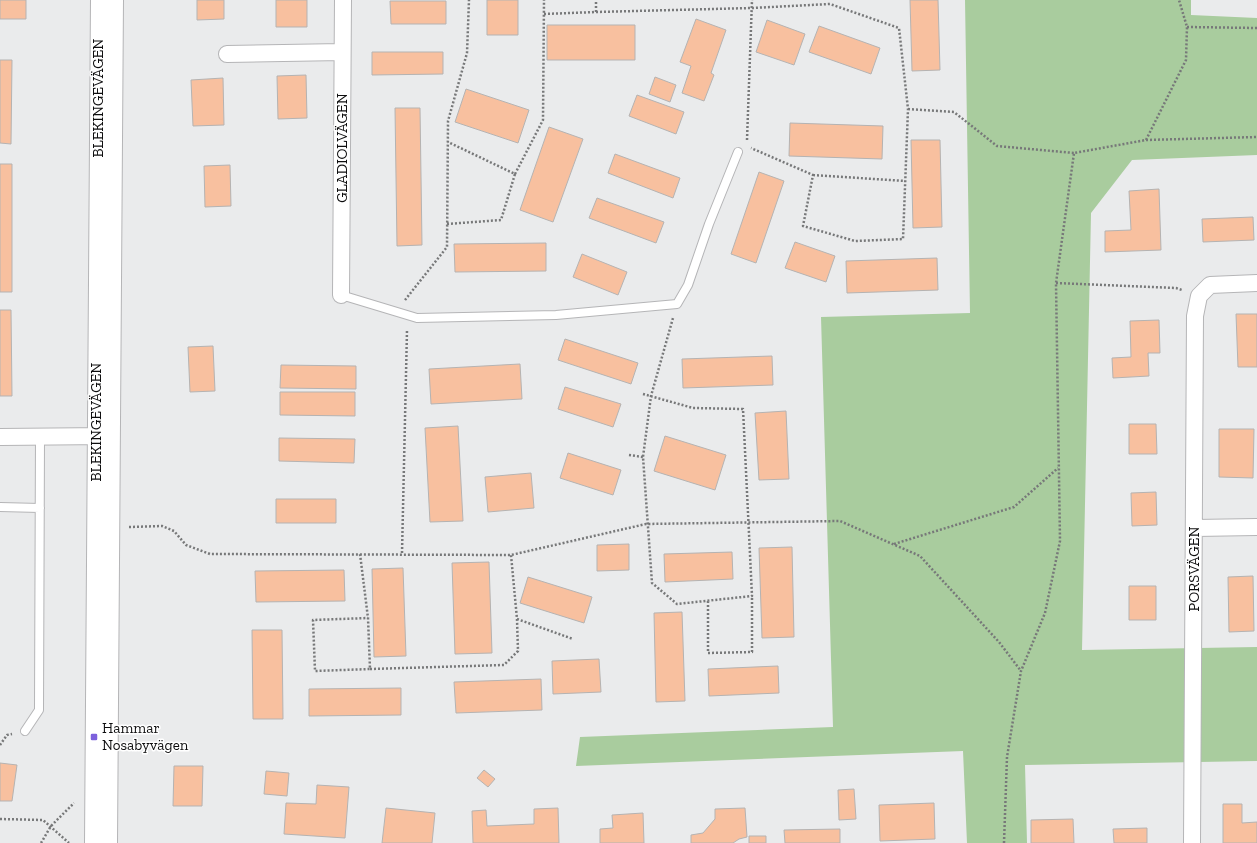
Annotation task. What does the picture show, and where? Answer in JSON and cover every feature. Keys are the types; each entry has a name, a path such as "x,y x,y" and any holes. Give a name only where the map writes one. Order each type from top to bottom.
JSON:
{"street":[{"name":"BLEKINGEVÄGEN","path":"99,0 104,436 111,528 109,843"},
{"name":"BLEKINGEVÄGEN","path":"93,843 114,0"},
{"name":"GLADIOLVÄGEN","path":"341,295 343,0"},
{"path":"227,54 342,52"},
{"path":"1200,296 1210,285 1257,283"},
{"name":"PORSVÄGEN","path":"1192,843 1195,528 1195,316 1200,296"},
{"path":"0,437 104,436"},
{"path":"1195,528 1257,527"}],"lane":[{"path":"341,295 418,318 556,315 677,304 688,285 709,224 738,152"},
{"path":"26,731 40,710 40,437"},
{"path":"0,507 40,508"}],"path":[{"path":"397,311 447,247 448,121 467,53 469,0"},
{"path":"447,224 501,220 515,174 543,120 544,0"},
{"path":"596,0 596,12"},
{"path":"752,0 747,146 813,174 905,181"},
{"path":"1146,140 1186,60 1187,27 1179,0"},
{"path":"544,14 752,8 830,4 899,28 908,109 903,239 855,241 803,226 813,174"},
{"path":"1187,27 1257,28"},
{"path":"908,109 954,112 997,146 1074,153 1146,140 1257,137"},
{"path":"448,142 515,174"},
{"path":"1004,843 1007,757 1021,671 1045,613 1060,540 1056,283 1074,153"},
{"path":"1056,283 1176,288 1200,296"},
{"path":"677,304 651,396 642,457 646,524 652,583 677,604 752,596"},
{"path":"402,553 408,314"},
{"path":"643,394 693,408 743,409 752,596 752,652 708,653 708,601"},
{"path":"629,455 642,457"},
{"path":"893,544 1014,507 1059,468"},
{"path":"111,528 162,526 174,531 186,545 210,554 402,553 511,555 646,524 840,521 920,556 999,642 1021,671"},
{"path":"360,554 368,618 370,669"},
{"path":"368,618 313,620 315,670 504,665 518,651 517,619 511,555"},
{"path":"517,619 573,639"},
{"path":"0,820 43,820 69,843"},
{"path":"41,843 51,826"}],"green space":[{"path":"965,0 1191,0 1191,15 1257,18 1257,155 1132,160 1091,213 1082,650 1257,647 1257,761 1025,765 1027,843 967,843 963,751 576,766 580,737 833,727 821,317 970,313"}],"building":[{"path":"0,0 26,0 26,19 0,19"},
{"path":"197,0 224,0 224,19 197,20"},
{"path":"276,0 307,0 307,27 276,27"},
{"path":"487,0 518,0 518,35 487,35"},
{"path":"910,0 938,0 940,70 912,71"},
{"path":"390,1 446,1 446,24 391,24"},
{"path":"696,19 726,30 711,73 714,75 704,101 682,93 691,66 680,62"},
{"path":"767,20 805,34 794,65 756,52"},
{"path":"547,25 635,25 635,60 547,60"},
{"path":"819,26 880,48 871,74 809,52"},
{"path":"372,52 443,52 443,74 372,75"},
{"path":"0,60 12,60 11,144 0,143"},
{"path":"306,75 307,118 278,119 277,76"},
{"path":"655,77 676,85 670,102 649,94"},
{"path":"223,78 224,125 193,126 191,80"},
{"path":"466,89 529,110 518,143 455,122"},
{"path":"637,95 684,112 676,134 629,116"},
{"path":"395,108 420,108 422,245 397,246"},
{"path":"790,123 883,126 882,159 789,156"},
{"path":"549,127 583,139 553,222 520,210"},
{"path":"911,140 940,140 942,227 913,228"},
{"path":"615,154 680,178 673,198 608,173"},
{"path":"0,164 12,164 12,292 0,292"},
{"path":"230,165 231,206 205,207 204,166"},
{"path":"759,172 784,181 756,263 731,254"},
{"path":"1159,189 1161,250 1105,252 1105,231 1131,230 1129,191"},
{"path":"597,198 664,222 656,243 589,218"},
{"path":"1253,217 1254,240 1203,242 1202,219"},
{"path":"795,242 835,256 826,282 785,268"},
{"path":"546,243 546,271 455,272 454,244"},
{"path":"582,254 627,272 618,295 573,277"},
{"path":"937,258 938,290 847,293 846,261"},
{"path":"0,310 11,310 12,396 0,396"},
{"path":"1236,314 1257,314 1257,367 1238,367"},
{"path":"1159,320 1160,353 1148,353 1149,376 1113,378 1112,358 1131,357 1130,321"},
{"path":"565,339 638,363 631,384 558,360"},
{"path":"213,346 215,391 190,392 188,347"},
{"path":"772,356 773,385 683,388 682,359"},
{"path":"520,364 522,399 431,404 429,369"},
{"path":"281,365 356,366 356,389 280,388"},
{"path":"565,387 621,404 613,427 558,409"},
{"path":"280,392 355,392 355,416 280,415"},
{"path":"786,411 789,479 759,480 755,413"},
{"path":"1129,424 1156,424 1157,454 1129,454"},
{"path":"458,426 463,521 430,522 425,428"},
{"path":"1219,429 1254,429 1253,478 1219,477"},
{"path":"665,436 726,455 715,490 654,471"},
{"path":"279,438 355,439 354,463 279,461"},
{"path":"568,453 621,470 613,495 560,478"},
{"path":"531,473 534,508 488,512 485,477"},
{"path":"1156,492 1157,525 1132,526 1131,493"},
{"path":"276,499 336,499 336,523 276,523"},
{"path":"629,544 629,570 597,571 597,545"},
{"path":"792,547 794,637 762,638 759,548"},
{"path":"732,552 733,579 665,582 664,554"},
{"path":"489,562 492,653 455,654 452,563"},
{"path":"403,568 406,656 374,657 372,569"},
{"path":"344,570 345,601 256,602 255,571"},
{"path":"1253,576 1254,631 1229,632 1228,577"},
{"path":"528,577 592,597 584,623 520,603"},
{"path":"1129,586 1156,586 1156,620 1129,620"},
{"path":"682,612 685,701 656,702 654,613"},
{"path":"252,630 282,630 283,719 253,719"},
{"path":"599,659 601,692 553,694 552,661"},
{"path":"778,666 779,693 709,696 708,669"},
{"path":"541,679 542,710 456,713 454,682"},
{"path":"401,688 401,715 309,716 309,689"},
{"path":"0,763 17,765 12,801 0,801"},
{"path":"174,766 203,766 202,806 173,806"},
{"path":"484,770 495,779 488,787 477,778"},
{"path":"266,771 289,773 287,796 264,794"},
{"path":"317,785 349,787 345,838 284,834 286,803 316,804"},
{"path":"854,789 856,819 839,820 838,790"},
{"path":"934,803 935,839 880,841 879,805"},
{"path":"1223,804 1242,804 1242,823 1257,822 1257,843 1223,843"},
{"path":"386,808 435,813 432,843 382,843"},
{"path":"558,808 559,843 473,843 472,811 486,810 487,826 534,824 534,809"},
{"path":"745,808 747,837 739,839 733,843 691,843 691,835 703,833 715,819 715,809"},
{"path":"643,813 644,843 600,843 600,829 613,828 612,815"},
{"path":"1073,819 1074,843 1031,843 1031,820"},
{"path":"1147,828 1147,843 1114,843 1113,829"},
{"path":"840,829 840,843 785,843 784,830"},
{"path":"749,836 766,836 766,843 749,843"}],"place":[{"name":"Hammar Nosabyvägen","path":"94,737"}]}
